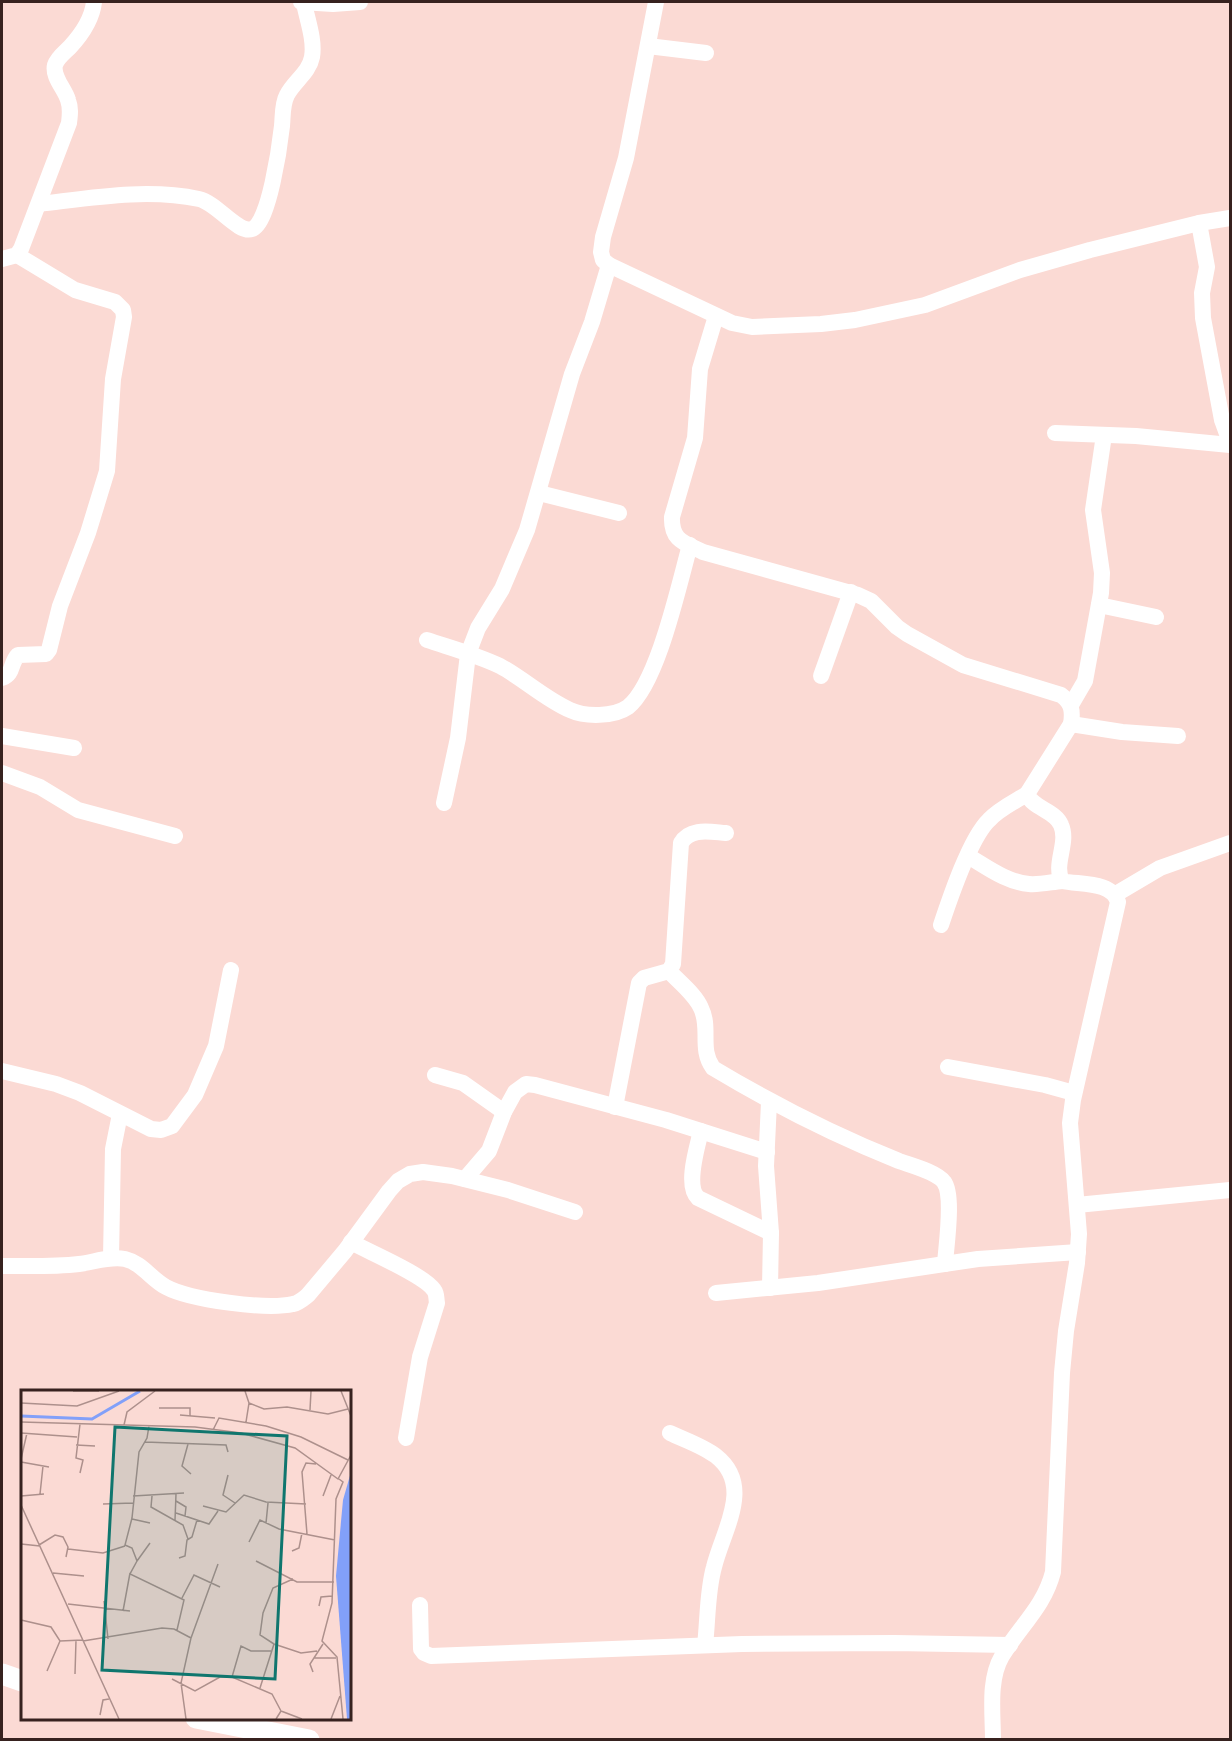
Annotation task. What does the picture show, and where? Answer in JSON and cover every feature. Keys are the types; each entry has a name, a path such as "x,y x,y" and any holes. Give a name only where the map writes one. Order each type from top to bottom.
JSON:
{"main road":[{"path":"2,1674 21,1681"},
{"path":"201,1720 309,1740"}],"street":[{"path":"2,678 10,672 18,655 41,655 46,654 49,650 60,606 88,533 107,471 113,379 124,317 123,310 115,302 75,290 9,257 21,249 69,123 69,101 55,75 54,66 79,37 89,21 94,2"},
{"path":"39,204 141,194 179,196 210,202 238,227 245,230 254,229 260,224 265,211 279,155 286,97 301,79 312,58 302,2 333,4 360,2"},
{"path":"656,2 626,159 603,237 601,252 603,260 609,265 732,323 752,327 795,326 855,320 925,305 1020,270 1089,250 1199,223 1230,218"},
{"path":"648,46 706,53"},
{"path":"1055,433 1230,444 1222,420 1203,318 1202,293 1207,267 1199,223"},
{"path":"444,803 458,738 468,654 478,628 502,589 527,530 572,374 592,322 609,265"},
{"path":"716,316 700,369 695,438 672,517 674,535 690,545 735,562 851,592 871,602 907,634 963,665 1061,695 1071,705 1073,714 1071,724 1027,794 988,821 979,833 951,895 941,924"},
{"path":"1071,705 1085,681 1099,605 1102,573 1093,510 1104,435"},
{"path":"539,492 619,513"},
{"path":"427,640 500,666 570,710 597,715 615,712 627,707 639,694 652,667 669,620 690,545"},
{"path":"821,676 851,592"},
{"path":"1099,605 1156,617"},
{"path":"1071,724 1122,732 1178,736"},
{"path":"2,736 74,748"},
{"path":"2,773 40,787 78,810 175,836"},
{"path":"1027,794 1029,800 1055,816 1061,824 1063,834 1059,870 1062,881"},
{"path":"615,1107 639,983 644,978 669,971 673,964 681,843 690,833 701,831 726,833"},
{"path":"1116,894 1160,868 1230,843"},
{"path":"968,856 1005,878 1017,882 1030,884 1062,881 1099,886 1116,894 1118,902 1074,1093 1070,1123 1077,1205 1078,1252 1062,1373 1053,1572 1043,1601 1002,1657 996,1671 993,1690 993,1740"},
{"path":"2,1071 56,1084 80,1093 151,1129 161,1130 172,1126 195,1095 216,1046 231,970"},
{"path":"669,971 701,1007 704,1019 704,1049 707,1060 713,1068 769,1102 893,1159 938,1177 944,1182 948,1198 945,1264"},
{"path":"948,1067 1045,1085 1074,1093"},
{"path":"435,1075 463,1083 504,1112"},
{"path":"465,1179 489,1151 514,1092 526,1084 615,1107 767,1152"},
{"path":"769,1102 767,1152 771,1233 770,1288"},
{"path":"111,1258 112,1158 120,1114"},
{"path":"700,1131 692,1176 693,1194 771,1233"},
{"path":"2,1266 48,1267 111,1258 135,1263 158,1282 180,1293 230,1302 283,1305 302,1301 308,1295 398,1181 410,1174 423,1172 465,1179 508,1190 575,1212"},
{"path":"1077,1205 1230,1190"},
{"path":"351,1242 415,1275 433,1287 436,1295 436,1303 420,1357 406,1438"},
{"path":"716,1293 818,1283 978,1259 1078,1252"},
{"path":"670,1433 714,1455 730,1474 736,1490 733,1507 713,1567 705,1645"},
{"path":"420,1605 421,1649 431,1656 705,1645 894,1643 1010,1646"}]}
